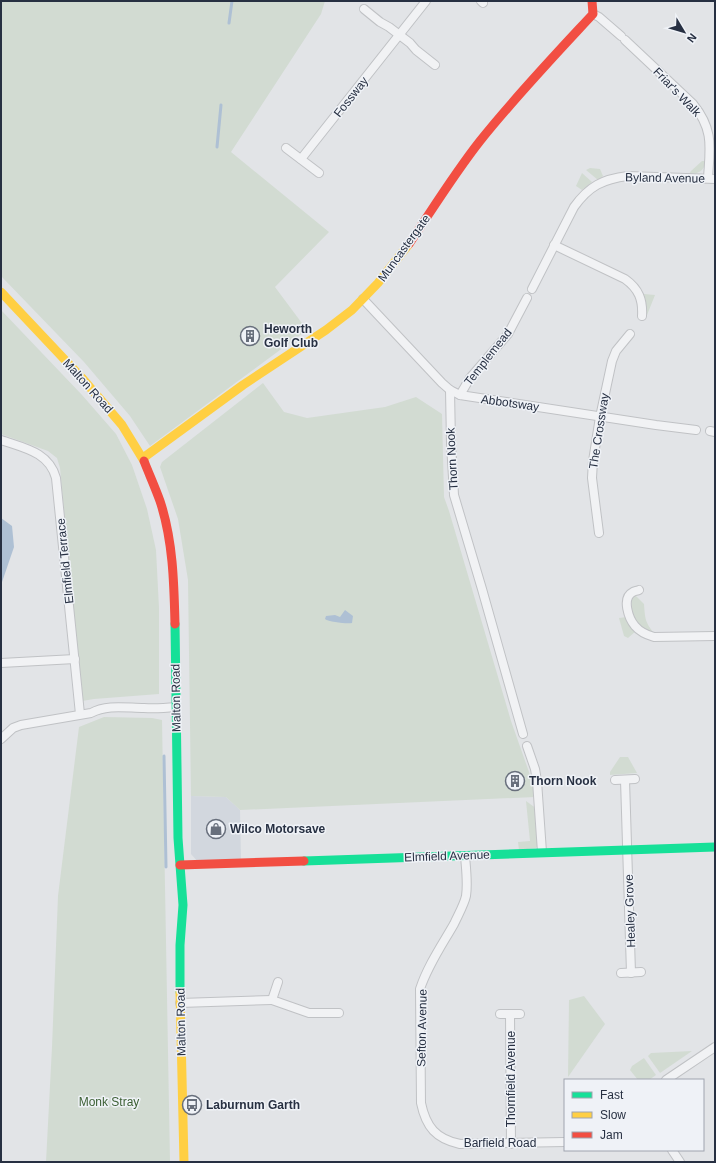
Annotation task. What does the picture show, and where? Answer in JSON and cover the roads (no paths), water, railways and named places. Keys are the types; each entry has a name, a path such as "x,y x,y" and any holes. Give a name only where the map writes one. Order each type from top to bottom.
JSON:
{"street":[{"name":"Fossway","path":"301,159 426,1"},
{"path":"592,1 593,14"},
{"path":"364,9 400,35 435,65"},
{"name":"Friar's Walk","path":"593,14 599,17 623,38 693,104 700,114 709,135 712,179"},
{"name":"Muncastergate","path":"143,458 182,432 257,375 326,329 363,299 397,261 456,173 481,140 593,14"},
{"path":"286,148 319,174"},
{"name":"Byland Avenue","path":"532,289 567,219 582,196 596,185 606,180 628,176 712,179"},
{"path":"554,245 625,279 632,284 639,292 641,298 642,316"},
{"name":"Malton Road","path":"1,292 82,378 122,425 143,458 160,502 169,540 174,590 177,808 182,905 180,1003 184,1162"},
{"name":"Templemead","path":"460,395 470,378 508,334 528,298"},
{"name":"Abbotsway","path":"363,299 442,383 450,390 460,395 696,430"},
{"name":"The Crossway","path":"599,533 592,478 600,416 612,361 616,351 630,334"},
{"name":"Thorn Nook","path":"450,390 450,443 454,495 523,734"},
{"name":"Elmfield Terrace","path":"1,440 38,454 54,469 58,489 80,714"},
{"path":"639,590 632,592 629,595 626,600 627,607 634,625 647,635 654,637 715,636"},
{"path":"1,663 75,659"},
{"path":"1,739 13,728 21,725 92,713 98,709 158,709 176,707"},
{"path":"527,746 535,769 537,781 542,852"},
{"path":"615,780 635,779"},
{"name":"Healey Grove","path":"625,780 631,973"},
{"name":"Elmfield Avenue","path":"180,865 715,847"},
{"name":"Sefton Avenue","path":"437,1135 429,1126 421,1103 420,989 424,977 453,926 464,901 467,887 465,856"},
{"path":"621,973 641,972"},
{"path":"272,1000 278,982"},
{"path":"180,1003 272,1000 309,1013 339,1012"},
{"name":"Thornfield Avenue","path":"500,1014 520,1014"},
{"name":"Thornfield Avenue","path":"510,1014 511,1144"},
{"path":"667,1079 715,1047"},
{"name":"Barfield Road","path":"437,1135 451,1142 460,1144 564,1142"},
{"path":"673,1151 680,1162"}],"water":[{"path":"1,518 12,526 14,547 1,585"},
{"path":"345,610 353,616 352,623 330,621 325,619 326,616 335,615 340,617"}],"waterway":[{"path":"229,23 232,1"},
{"path":"217,147 221,105"},
{"path":"164,756 166,867"}],"place":[{"name":"Heworth Golf Club","path":"250,336"},
{"name":"Thorn Nook","path":"515,781"},
{"name":"Wilco Motorsave","path":"216,829"},
{"name":"Laburnum Garth","path":"192,1105"}],"park label":[{"name":"Monk Stray","path":"109,1102"}]}
